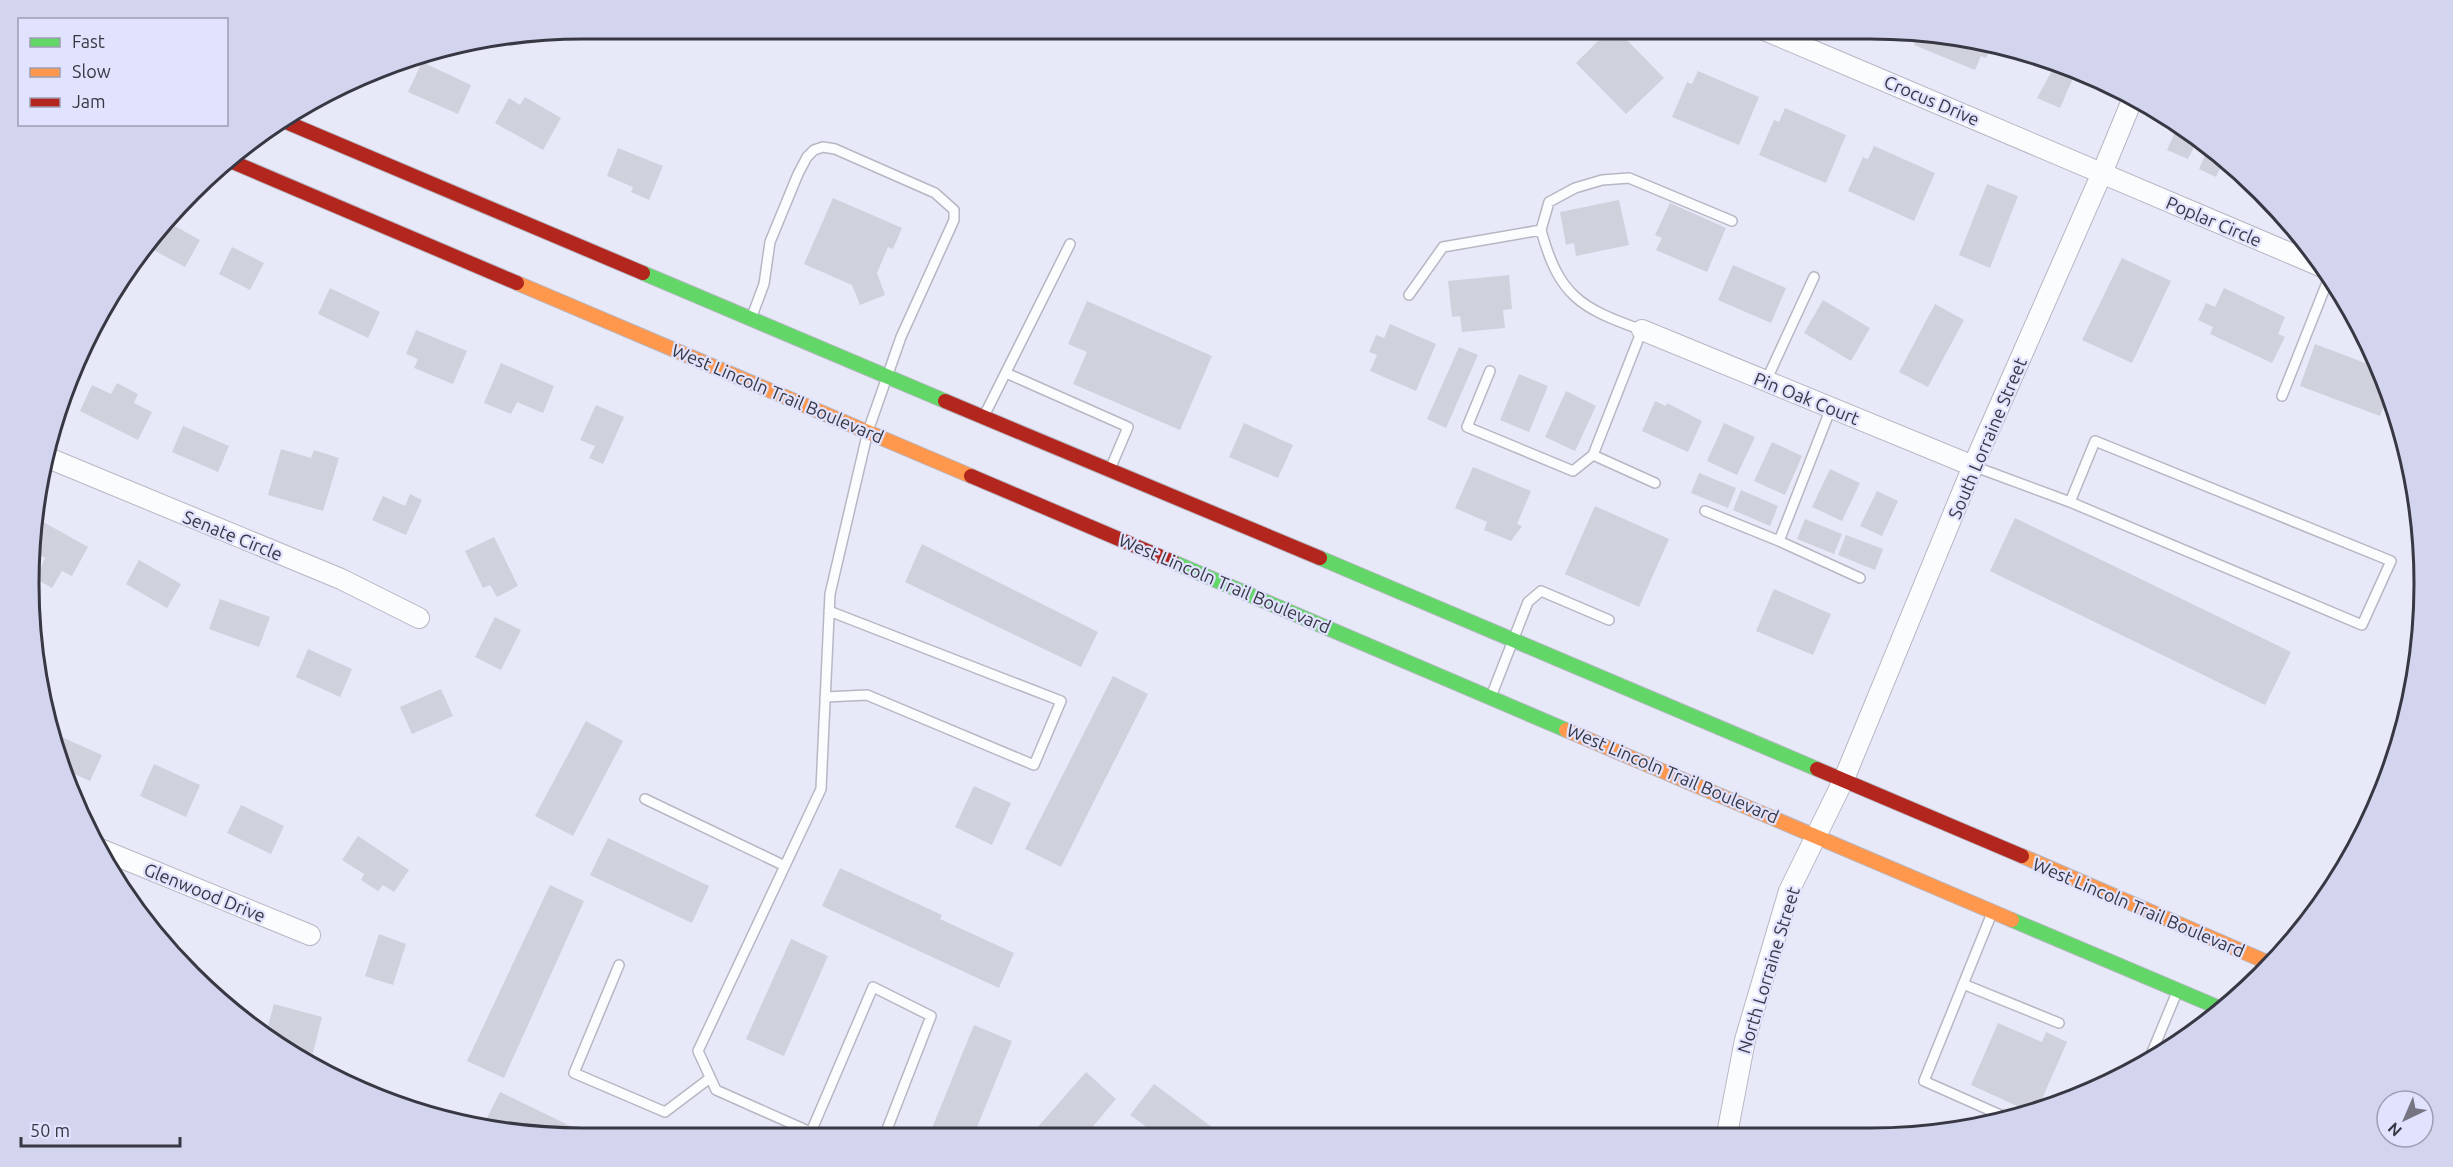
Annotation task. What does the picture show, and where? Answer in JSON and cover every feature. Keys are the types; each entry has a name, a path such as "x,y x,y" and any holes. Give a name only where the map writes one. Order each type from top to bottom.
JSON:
{"main road":[{"name":"West Lincoln Trail Boulevard","path":"292,124 1844,779 2263,960"},
{"name":"West Lincoln Trail Boulevard","path":"237,164 2213,1005"}],"street":[{"name":"Crocus Drive","path":"1788,39 2102,173"},
{"name":"South Lorraine Street","path":"1844,779 1972,466 2130,106"},
{"name":"Poplar Circle","path":"2102,173 2307,260"},
{"name":"Pin Oak Court","path":"1642,330 1972,466"},
{"name":"Senate Circle","path":"53,460 341,579 419,618"},
{"name":"North Lorraine Street","path":"1728,1128 1745,1040 1761,979 1789,891 1844,779"},
{"name":"Glenwood Drive","path":"111,853 310,935"}],"lane":[{"path":"751,320 764,284 770,242 798,174 807,157 814,150 823,147 835,149 935,193 954,210 954,220 902,337 868,431 830,594 821,789 698,1051 716,1090 802,1128"},
{"path":"1490,371 1467,427 1573,471 1593,455 1642,330 1609,318 1578,302 1560,281 1547,255 1541,230 1549,202 1575,188 1602,180 1629,178 1732,221"},
{"path":"1409,295 1443,247 1541,230"},
{"path":"984,416 1070,244"},
{"path":"1766,381 1814,278"},
{"path":"2282,396 2326,287"},
{"path":"1006,373 1128,428 1110,469"},
{"path":"1779,541 1831,408"},
{"path":"1972,466 2070,502 2362,625 2391,561 2095,441 2070,502"},
{"path":"1593,455 1655,483"},
{"path":"1705,511 1779,541 1860,578"},
{"path":"1491,696 1528,602 1541,591 1609,620"},
{"path":"825,697 867,695 1034,765 1061,701 829,611"},
{"path":"645,799 785,866"},
{"path":"1993,911 1924,1081 1996,1113"},
{"path":"619,965 574,1073 665,1112 710,1078"},
{"path":"1963,984 2059,1023"},
{"path":"813,1128 873,987 931,1016 887,1128"},
{"path":"2155,1047 2178,990"}],"building":[{"path":"1600,39 1626,39 1664,78 1626,114 1576,63"},
{"path":"1915,41 1988,52 1986,58 1981,56 1975,70 1914,45"},
{"path":"425,63 471,85 458,114 408,92 421,64"},
{"path":"1698,71 1759,97 1739,145 1672,117 1687,82 1692,84"},
{"path":"2052,71 2073,78 2060,108 2037,98"},
{"path":"525,97 561,118 543,150 495,123 509,98 520,105"},
{"path":"1785,108 1846,135 1826,183 1759,155 1774,120 1779,122"},
{"path":"2175,133 2194,147 2188,159 2167,150"},
{"path":"1874,146 1935,173 1914,221 1848,191 1863,157 1868,159"},
{"path":"618,148 663,166 649,200 631,192 633,187 607,176"},
{"path":"2205,155 2221,167 2216,177 2199,169"},
{"path":"1987,184 2018,196 1990,268 1959,255"},
{"path":"833,198 902,228 893,249 888,247 877,273 885,295 860,305 852,285 804,264"},
{"path":"1619,200 1629,245 1576,256 1574,243 1566,245 1560,212"},
{"path":"1670,203 1726,228 1707,272 1656,250 1662,238 1655,235"},
{"path":"173,225 200,240 185,267 154,250"},
{"path":"232,247 264,263 250,290 219,274"},
{"path":"2122,258 2171,281 2132,363 2082,340"},
{"path":"1733,265 1786,288 1771,323 1718,300"},
{"path":"1509,275 1512,309 1503,310 1505,328 1462,332 1460,316 1452,317 1448,281"},
{"path":"330,288 380,312 368,338 318,314"},
{"path":"2224,288 2285,317 2278,334 2285,337 2272,363 2210,334 2213,327 2198,320 2206,303 2215,307"},
{"path":"1823,300 1870,328 1851,361 1804,333"},
{"path":"1087,301 1212,356 1180,430 1073,384 1087,352 1068,344"},
{"path":"1935,304 1964,320 1928,387 1899,372"},
{"path":"1390,324 1436,344 1416,391 1370,371 1377,355 1369,352 1376,335 1384,338"},
{"path":"416,330 467,351 453,384 414,368 418,359 406,354"},
{"path":"2315,344 2368,364 2384,405 2380,416 2300,386"},
{"path":"1459,347 1478,355 1446,428 1427,419"},
{"path":"501,363 554,386 543,413 517,402 511,414 484,403"},
{"path":"1519,374 1548,386 1529,432 1500,420"},
{"path":"117,383 138,394 134,403 152,412 138,440 80,411 92,385 111,394"},
{"path":"1566,391 1596,406 1575,451 1545,437"},
{"path":"1655,401 1666,406 1667,403 1702,421 1688,452 1642,431"},
{"path":"596,405 624,417 603,464 589,458 595,446 580,440"},
{"path":"1244,423 1293,445 1278,478 1229,457"},
{"path":"1724,423 1755,437 1737,475 1707,461"},
{"path":"183,426 229,446 218,472 172,452"},
{"path":"1772,442 1802,456 1785,495 1754,481"},
{"path":"281,449 311,458 314,450 339,458 323,511 268,495"},
{"path":"1473,467 1531,491 1517,524 1522,526 1511,541 1484,530 1487,522 1455,508"},
{"path":"1830,469 1860,483 1842,521 1812,507"},
{"path":"1699,473 1736,488 1728,508 1691,493"},
{"path":"1741,490 1778,506 1770,526 1733,510"},
{"path":"1877,491 1898,501 1882,536 1860,526"},
{"path":"410,494 422,500 406,535 372,520 383,496 405,506"},
{"path":"1595,506 1669,539 1639,607 1565,574"},
{"path":"2015,518 2291,652 2265,705 1990,571"},
{"path":"1805,519 1842,534 1834,554 1797,539"},
{"path":"43,522 88,547 72,576 62,571 52,588 39,581 39,571 45,558 40,555"},
{"path":"1846,535 1883,549 1875,570 1838,555"},
{"path":"494,537 518,586 497,597 490,585 483,588 465,551"},
{"path":"922,544 1098,632 1081,667 905,582"},
{"path":"139,560 181,584 167,608 126,584"},
{"path":"1774,589 1831,614 1813,655 1756,631"},
{"path":"220,599 270,617 259,647 209,629"},
{"path":"495,617 521,630 501,670 475,657"},
{"path":"308,649 352,669 340,697 296,677"},
{"path":"1113,676 1148,694 1061,867 1025,849"},
{"path":"441,689 453,716 412,734 400,707"},
{"path":"586,721 623,741 573,836 535,816"},
{"path":"62,737 102,755 90,781 73,773"},
{"path":"154,764 200,785 186,817 140,796"},
{"path":"974,786 1011,803 992,845 955,827"},
{"path":"241,805 284,826 271,854 227,833"},
{"path":"358,836 409,870 394,892 383,885 378,891 361,880 364,874 342,860"},
{"path":"608,838 709,886 692,923 590,875"},
{"path":"840,868 942,915 940,919 1014,953 999,988 822,906"},
{"path":"550,885 584,901 504,1078 467,1061"},
{"path":"379,934 406,944 393,985 365,976"},
{"path":"791,939 828,956 784,1056 746,1039"},
{"path":"274,1004 322,1017 313,1053 304,1051 268,1026"},
{"path":"1998,1023 2042,1042 2046,1032 2067,1042 2042,1100 2018,1107 1971,1085"},
{"path":"974,1025 1012,1041 977,1128 932,1128"},
{"path":"1086,1072 1116,1099 1092,1128 1037,1128"},
{"path":"1154,1084 1213,1128 1148,1128 1130,1115"},
{"path":"500,1092 574,1128 548,1127 486,1119"}],"traffic: fast":[{"path":"643,273 945,401"},
{"path":"1320,558 1817,769"},
{"path":"1173,562 1566,730"},
{"path":"2012,920 2213,1005"}],"traffic: slow":[{"path":"517,283 971,476"},
{"path":"1566,730 2012,920"},
{"path":"2022,856 2263,960"}],"traffic: jam":[{"path":"292,124 643,273"},
{"path":"237,164 517,283"},
{"path":"945,401 1320,558"},
{"path":"971,476 1173,562"},
{"path":"1817,769 2022,856"}]}
